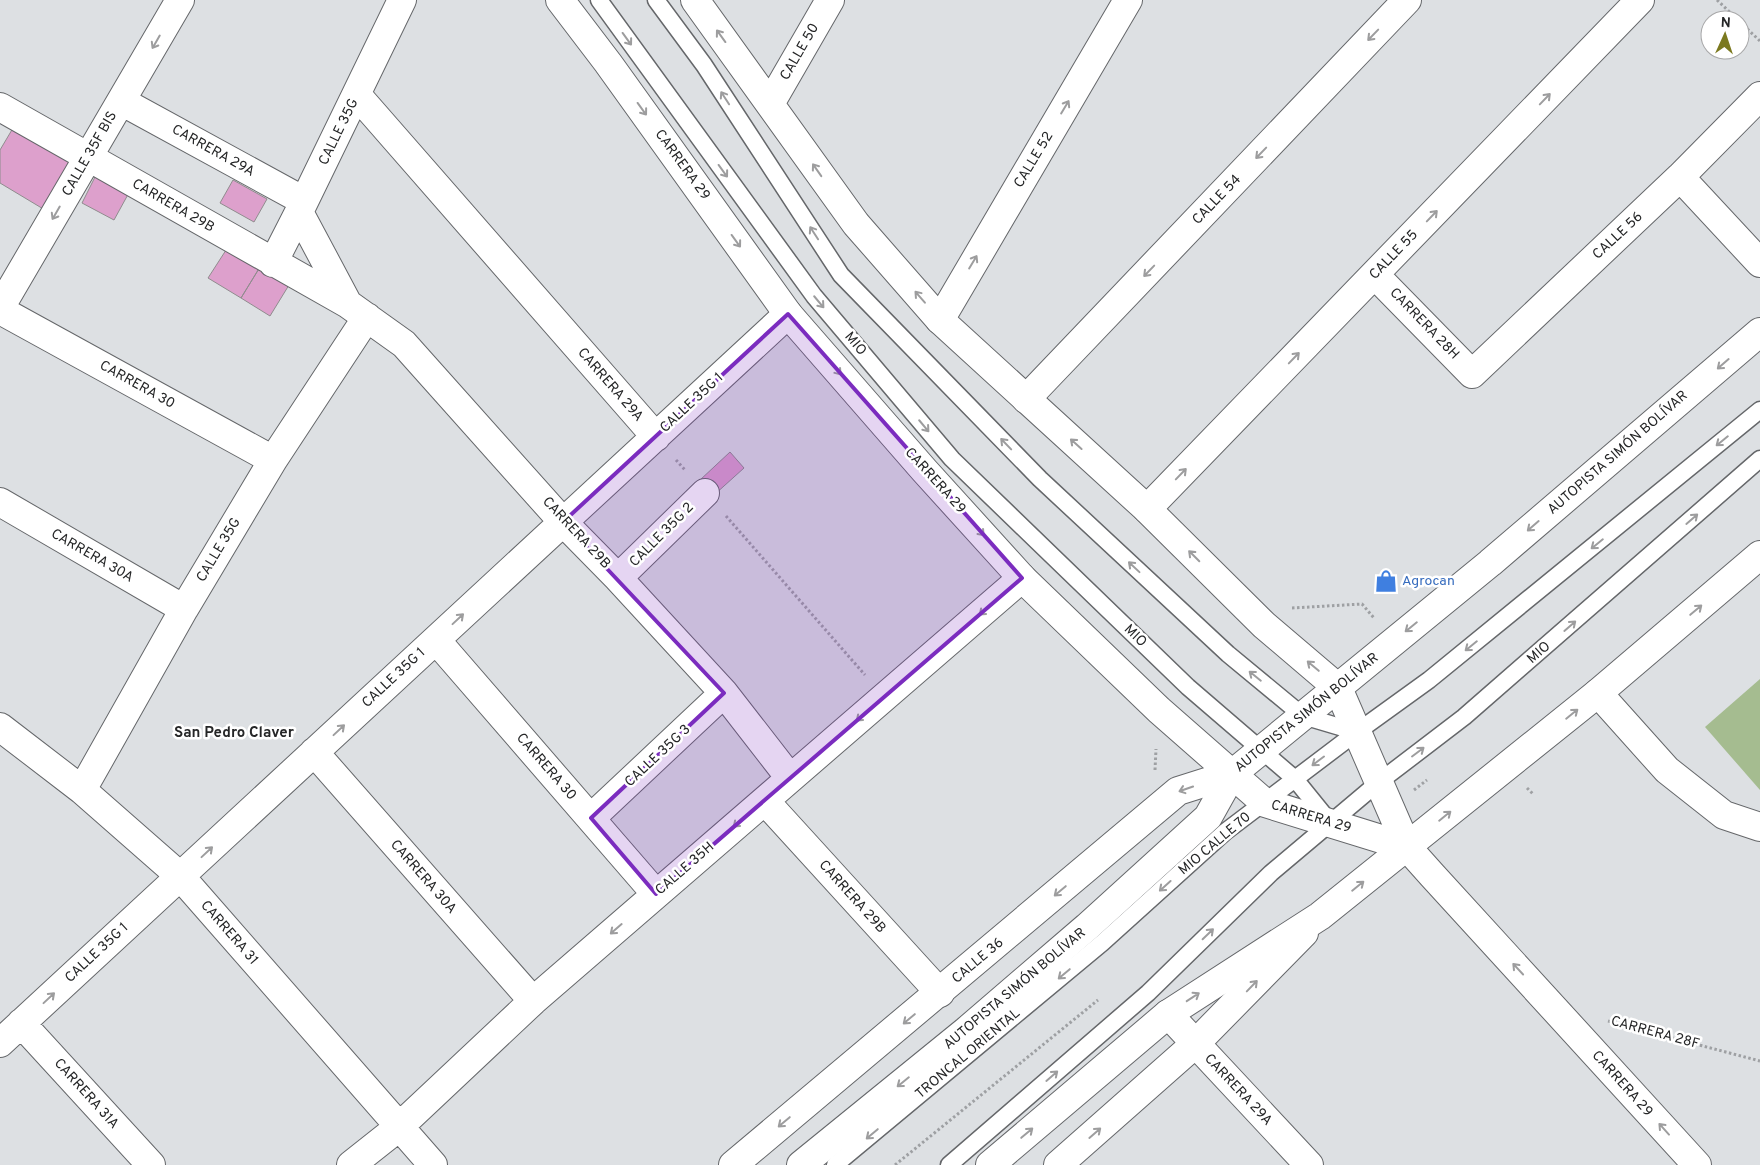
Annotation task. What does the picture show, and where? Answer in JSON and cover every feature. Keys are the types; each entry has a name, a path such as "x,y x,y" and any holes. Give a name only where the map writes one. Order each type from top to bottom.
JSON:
{"main road":[{"name":"CALLE 35F BIS","path":"0,309 180,0"},
{"name":"CALLE 35G","path":"273,262 302,207 402,0"},
{"name":"CARRERA 29","path":"560,0 608,63 788,314 924,470 1022,578 1159,710 1265,803 1407,847"},
{"name":"CARRERA 29","path":"695,0 856,224 940,320 1147,509 1264,625 1338,688 1407,847 1697,1165"},
{"name":"CALLE 50","path":"770,104 830,0"},
{"name":"CALLE 52","path":"940,320 1128,0"},
{"name":"CALLE 54","path":"1026,399 1407,0"},
{"name":"CALLE 55","path":"1147,509 1640,0"},
{"name":"CARRERA 29A","path":"357,95 656,437"},
{"name":"CALLE 56","path":"1472,374 1680,177 1760,96"},
{"name":"CARRERA 29A","path":"121,101 302,207"},
{"name":"CARRERA 29B","path":"0,107 358,310 404,344 563,522 618,578 724,693 790,778"},
{"path":"1680,177 1760,263"},
{"name":"CARRERA 29B","path":"302,207 358,310"},
{"name":"CARRERA 28H","path":"1375,275 1472,374"},
{"name":"CARRERA 30","path":"0,309 274,460"},
{"name":"CALLE 35G","path":"82,790 184,609 274,460 358,310"},
{"name":"CALLE 35G 1","path":"0,1043 788,314"},
{"name":"AUTOPISTA SIMÓN BOLÍVAR","path":"801,1165 966,1031 1088,927 1208,817 1232,774 1490,563 1760,332"},
{"name":"CALLE 35G 2","path":"618,578 705,493"},
{"name":"CARRERA 30A","path":"0,502 184,609"},
{"path":"990,1165 1168,1014 1320,916 1598,693 1760,555"},
{"name":"CALLE 35H","path":"351,1165 399,1127 532,1001 1022,578"},
{"name":"CARRERA 30","path":"436,640 656,894"},
{"name":"CALLE 35G 3","path":"591,818 724,693"},
{"path":"1598,693 1667,770 1724,815 1760,827"},
{"name":"CARRERA 31","path":"0,727 82,790 180,876 433,1165"},
{"name":"CARRERA 30A","path":"314,752 532,1001"},
{"name":"CALLE 36","path":"733,1165 940,993 1178,791 1232,774"},
{"name":"CARRERA 29B","path":"764,801 940,993"},
{"path":"1058,1165 1195,1044 1320,916"},
{"name":"CARRERA 29A","path":"1168,1014 1309,1165"},
{"name":"CARRERA 31A","path":"21,1023 151,1165"}],"lane":[{"name":"MIO","path":"599,0 814,296 952,459 1188,687 1295,779 1330,823 1379,782 1464,717 1760,460"},
{"path":"656,0 704,65 841,275 1040,478 1228,654 1303,716 1357,732 1437,674 1760,410"},
{"name":"MIO CALLE 70","path":"1102,943 1225,832 1357,732"},
{"path":"949,1165 1148,993 1271,873 1330,823"},
{"name":"TRONCAL ORIENTAL","path":"835,1165 1102,943"}],"path":[{"path":"1717,0 1727,10"},
{"path":"1750,31 1760,41"},
{"path":"656,437 884,697"},
{"path":"895,1165 1100,998"},
{"name":"CARRERA 28F","path":"1608,1020 1760,1061"}],"highlighted area":[{"path":"788,314 1022,578 656,894 591,818 724,693 563,522"}],"green space":[{"path":"1760,679 1760,790 1705,727"}],"building":[{"path":"16,123 76,158 45,210 0,183 0,150"},
{"path":"98,171 131,189 114,220 82,203"},
{"path":"233,180 267,199 254,222 220,203"},
{"path":"228,247 260,267 241,298 208,278"},
{"path":"260,267 289,285 270,316 241,298"},
{"path":"730,452 744,468 714,495 700,480"}],"place":[{"name":"Agrocan","path":"1386,581"}],"district":[{"name":"San Pedro Claver","path":"234,733"}]}
